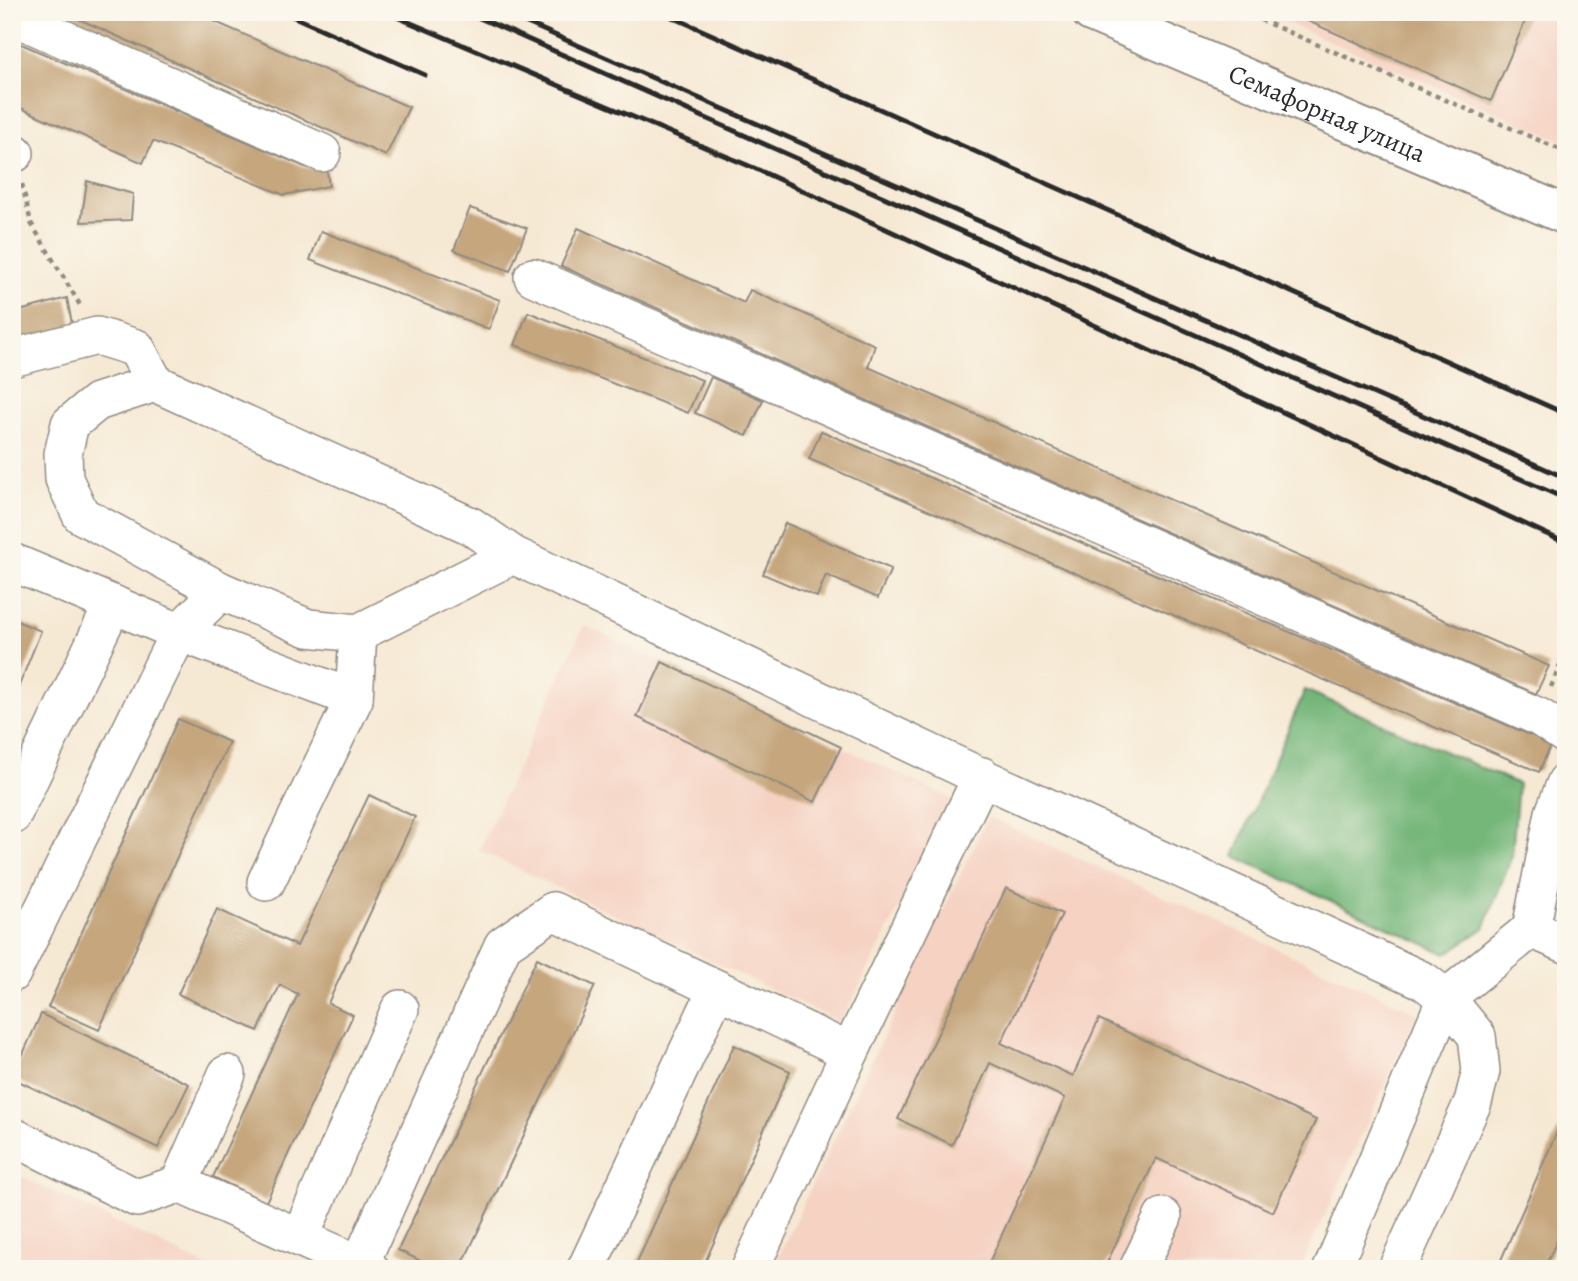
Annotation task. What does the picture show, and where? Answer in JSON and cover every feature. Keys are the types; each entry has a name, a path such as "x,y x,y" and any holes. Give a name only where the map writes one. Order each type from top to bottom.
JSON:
{"highway":[{"name":"Семафорная улица","path":"1091,12 1566,215"}],"lane":[{"path":"12,16 322,153"},
{"path":"533,277 1539,717 1566,735"},
{"path":"12,358 97,336 136,348 155,383 471,526 513,555 1424,981 1446,998 1477,1036 1481,1071 1473,1102 1397,1269"},
{"path":"155,383 97,402 70,424 63,454 64,479 80,515 221,591 308,628 358,633 513,555"},
{"path":"12,562 179,632 354,699"},
{"path":"12,973 179,632 221,591"},
{"path":"12,816 114,604"},
{"path":"266,882 354,699 358,633"},
{"path":"750,1269 982,776"},
{"path":"1332,1269 1446,998 1531,929 1562,804"},
{"path":"12,1136 137,1198 179,1184 365,1266 503,945 553,911 850,1052"},
{"path":"1531,929 1566,944"},
{"path":"586,1269 717,989"},
{"path":"300,1237 400,1009"},
{"path":"179,1184 227,1074"},
{"path":"1138,1269 1163,1217"}],"path":[{"path":"1242,12 1566,152"},
{"path":"13,153 31,223 84,312"}],"shaded area":[{"path":"1262,12 1566,12 1566,143"},
{"path":"584,625 954,800 841,1023 479,850"},
{"path":"988,817 1418,1013 1300,1269 772,1269"},
{"path":"12,1172 212,1269 12,1269"}],"green space":[{"path":"1305,690 1518,784 1512,856 1484,928 1446,954 1234,856"}],"building":[{"path":"63,12 193,12 409,107 386,156"},
{"path":"1287,12 1529,12 1491,101"},
{"path":"12,40 305,167 327,171 329,186 284,195 153,141 143,163 12,104"},
{"path":"87,181 133,194 131,220 81,222"},
{"path":"470,208 527,228 510,271 454,250"},
{"path":"578,228 744,303 750,290 875,345 868,367 1549,666 1536,694 561,266"},
{"path":"321,231 500,300 489,329 310,260"},
{"path":"67,298 73,329 12,344 12,313"},
{"path":"528,312 702,380 688,413 515,345"},
{"path":"711,377 763,400 747,436 695,413"},
{"path":"15,382 20,426 12,430 12,383"},
{"path":"821,431 1551,744 1539,772 809,459"},
{"path":"785,523 891,569 878,598 826,575 817,597 763,574"},
{"path":"12,619 41,631 12,703"},
{"path":"662,662 841,747 815,802 637,717"},
{"path":"178,719 229,742 99,1030 48,1007"},
{"path":"369,795 415,817 328,1003 353,1015 266,1202 213,1177 298,994 280,985 258,1031 178,994 217,909 297,946"},
{"path":"1006,888 1062,914 1001,1043 1073,1076 1099,1019 1316,1120 1273,1212 1156,1158 1104,1269 986,1269 1065,1098 990,1063 952,1145 898,1119"},
{"path":"537,958 595,986 460,1269 437,1269 398,1250"},
{"path":"41,1014 189,1084 158,1148 12,1078"},
{"path":"734,1045 790,1071 702,1269 634,1269"},
{"path":"1566,1111 1566,1221 1544,1269 1497,1269"}],"railway":[{"path":"283,12 425,75"},
{"path":"385,12 754,168 1566,543"},
{"path":"466,12 1566,499"},
{"path":"502,12 1566,478"},
{"path":"661,12 1566,414"}]}
